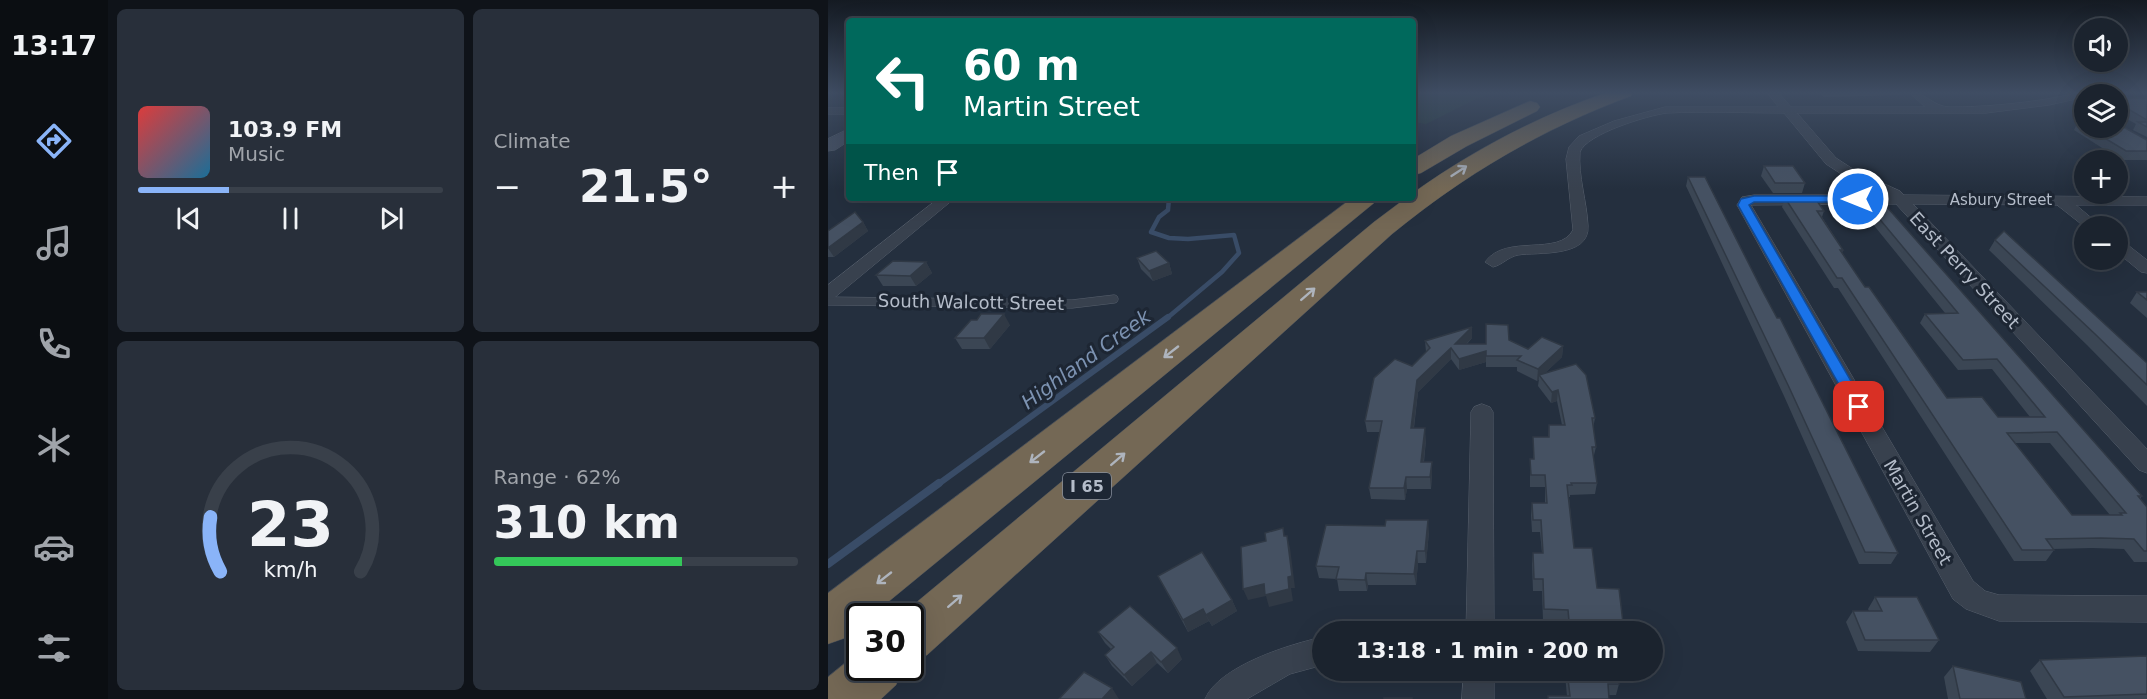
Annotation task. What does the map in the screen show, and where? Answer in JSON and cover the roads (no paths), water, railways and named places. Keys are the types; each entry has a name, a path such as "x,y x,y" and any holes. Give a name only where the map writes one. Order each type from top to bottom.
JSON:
{"highway":[{"path":"1416,166 1494,125"},
{"name":"I 65","path":"924,627 1419,199 1468,165 1544,125"},
{"path":"828,622 1364,201"},
{"path":"842,699 863,681"}],"street":[{"path":"1493,262 1504,252 1570,245 1580,236 1574,149 1580,142 1615,125"},
{"name":"East Perry Street","path":"1800,125 1831,161 1900,199 2147,464"},
{"path":"828,146 846,136"},
{"path":"828,146 846,143"},
{"name":"Asbury Street","path":"1746,200 2147,201"},
{"name":"Martin Street","path":"1746,200 1744,205 1963,590 1976,600 2003,609 2147,609"},
{"path":"2060,200 2081,216"},
{"path":"828,294 944,201"},
{"path":"2128,253 2147,268"},
{"path":"1480,621 1482,412"},
{"path":"1221,699 1247,680 1273,666 1312,654"},
{"path":"1478,699 1479,681"}],"lane":[{"name":"South Walcott Street","path":"828,301 1072,304 1114,299"}],"waterway":[{"name":"Highland Creek","path":"1166,319 1222,272 1239,253 1234,235 1188,239 1169,238 1151,232 1159,217 1168,210 1169,201"},
{"name":"Highland Creek","path":"937,485 1168,317"},
{"name":"Highland Creek","path":"828,564 939,483"}]}
